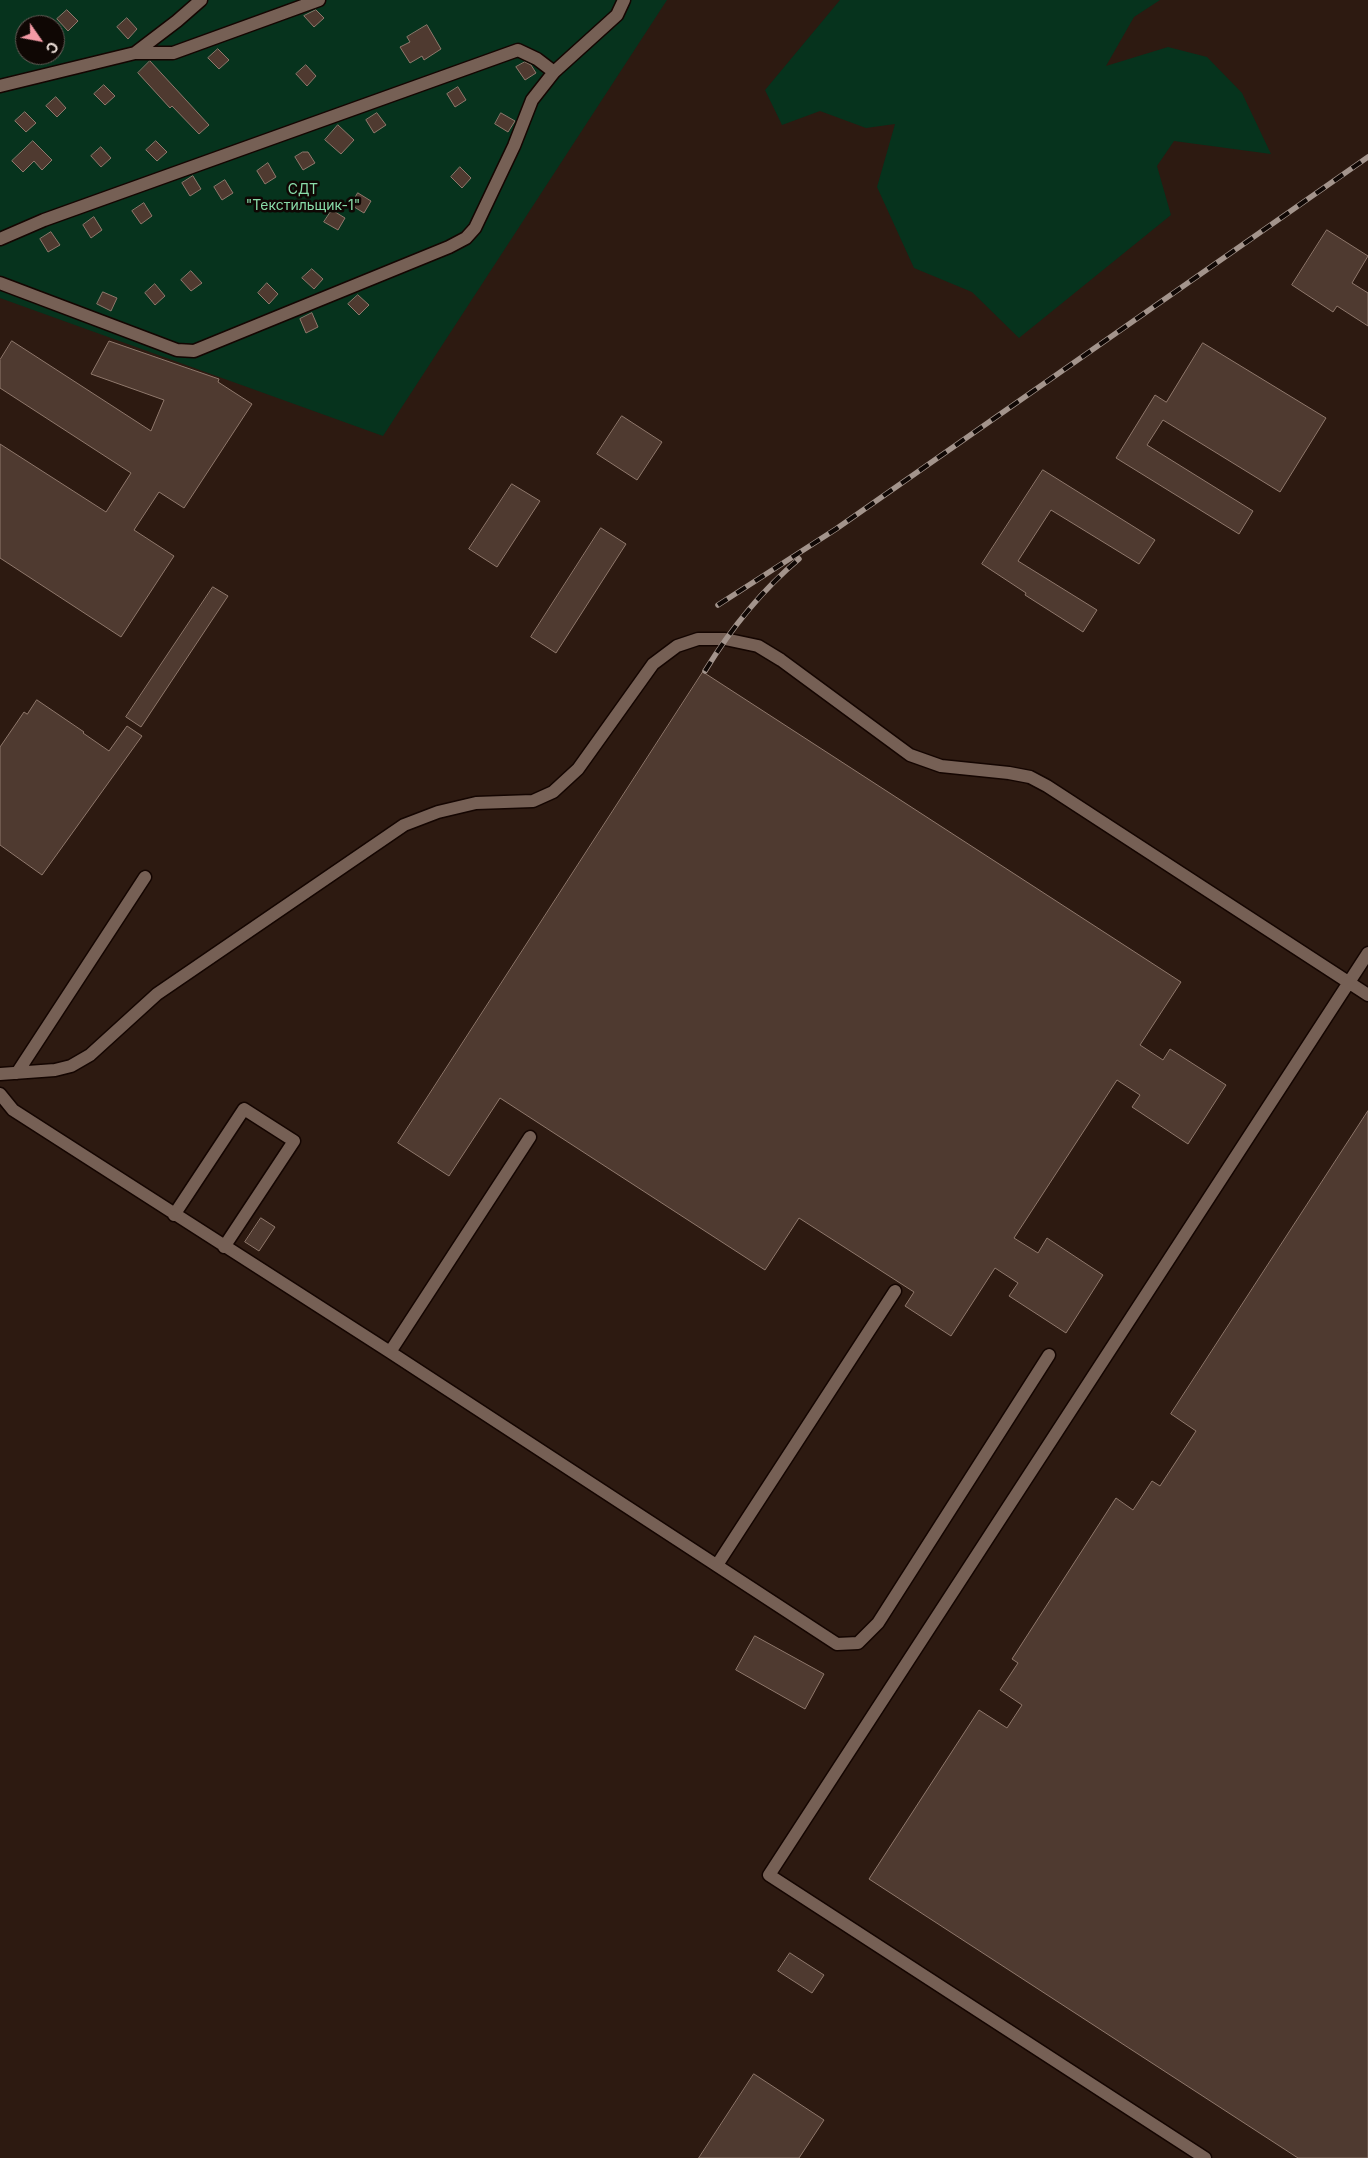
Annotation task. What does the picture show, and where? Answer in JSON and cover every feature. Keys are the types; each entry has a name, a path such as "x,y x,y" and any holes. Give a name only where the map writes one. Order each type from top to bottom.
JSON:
{"lane":[{"path":"135,53 201,0"},
{"path":"0,86 135,53 173,53 319,0"},
{"path":"0,283 177,350 194,351 449,247 466,238 475,228 514,146 532,100 554,72 617,15 624,0"},
{"path":"0,239 44,220 518,50 536,59 554,72"},
{"path":"0,1074 55,1070 71,1066 90,1055 157,994 404,825 438,812 476,803 533,801 553,792 578,769 653,664 677,646 698,639 725,640 758,646 781,660 910,755 941,766 1030,777 1047,786 1368,995"},
{"path":"17,1073 145,877"},
{"path":"1205,2158 769,1875 1368,953"},
{"path":"0,1094 13,1110 390,1352 837,1644 858,1643 878,1623 1049,1355"},
{"path":"174,1215 244,1109 294,1141 224,1247"},
{"path":"390,1352 530,1137"},
{"path":"717,1565 895,1291"}],"green space":[{"name":"СДТ \"Текстильщик-1\"","path":"0,0 667,0 383,436 0,298"},
{"path":"840,0 1160,0 1134,17 1106,66 1168,47 1207,57 1242,93 1271,154 1174,141 1157,166 1171,215 1019,338 972,292 914,268 877,187 895,124 866,128 820,111 782,125 765,90"}],"building":[{"path":"67,10 78,21 68,31 65,28 65,15 61,15"},
{"path":"316,10 324,18 314,27 304,16"},
{"path":"127,18 137,29 128,39 117,27"},
{"path":"427,25 441,49 424,60 422,56 410,63 400,47 410,42 407,37"},
{"path":"218,49 229,60 219,69 208,58"},
{"path":"150,61 209,125 199,134 172,106 170,108 138,73"},
{"path":"525,62 531,65 536,73 525,80 516,67"},
{"path":"306,65 316,76 307,86 296,74"},
{"path":"104,85 115,96 105,105 94,94"},
{"path":"458,87 466,100 455,107 447,94"},
{"path":"56,97 66,108 57,117 46,106"},
{"path":"25,112 36,123 26,132 15,121"},
{"path":"377,113 386,125 374,133 366,120"},
{"path":"501,113 515,121 508,132 495,124"},
{"path":"338,125 354,140 341,154 325,140"},
{"path":"33,141 52,160 42,170 34,161 23,172 12,161"},
{"path":"156,141 167,152 157,161 146,150"},
{"path":"101,147 111,158 101,167 91,156"},
{"path":"303,152 308,152 315,163 303,170 295,157"},
{"path":"268,163 276,177 265,184 257,171"},
{"path":"460,167 471,178 462,188 451,177"},
{"path":"193,176 201,189 190,196 182,183"},
{"path":"225,180 233,193 222,200 214,187"},
{"path":"358,193 371,201 364,213 351,205"},
{"path":"144,203 152,216 141,224 132,211"},
{"path":"332,210 345,218 338,230 324,222"},
{"path":"94,217 102,230 91,238 83,225"},
{"path":"1327,230 1368,256 1352,283 1368,293 1368,326 1337,306 1333,312 1292,285"},
{"path":"51,232 60,245 48,252 40,239"},
{"path":"312,269 323,279 314,289 302,278"},
{"path":"191,271 202,283 191,291 181,280"},
{"path":"267,283 278,294 269,304 258,293"},
{"path":"155,284 165,296 155,305 145,293"},
{"path":"103,292 117,298 111,311 97,304"},
{"path":"358,295 369,305 359,315 348,304"},
{"path":"312,313 318,327 306,333 300,319"},
{"path":"12,341 151,431 164,400 91,374 109,341 219,379 218,382 252,404 184,508 159,492 134,530 174,556 121,637 0,558 0,444 106,512 131,473 0,388 0,360"},
{"path":"1203,343 1326,418 1280,492 1163,420 1147,445 1253,511 1239,534 1116,458 1155,395 1166,402"},
{"path":"622,416 662,442 637,480 597,454"},
{"path":"1043,470 1155,540 1139,564 1051,510 1018,561 1097,610 1083,632 1025,595 1026,593 982,564"},
{"path":"512,484 540,501 497,567 469,549"},
{"path":"601,528 626,544 556,653 531,637"},
{"path":"213,587 228,596 141,727 126,717"},
{"path":"703,672 1181,982 1140,1045 1163,1060 1170,1049 1226,1085 1188,1144 1132,1107 1140,1095 1117,1080 1014,1238 1038,1253 1047,1238 1103,1275 1066,1333 1009,1296 1018,1283 995,1268 951,1336 905,1306 914,1292 799,1218 765,1270 500,1098 449,1176 398,1143"},
{"path":"37,700 109,751 127,726 142,736 42,875 0,845 0,747 24,712 27,714"},
{"path":"1368,1111 1368,2158 1298,2158 869,1879 979,1710 1007,1728 1022,1705 1000,1690 1018,1663 1012,1659 1116,1498 1133,1510 1152,1481 1160,1486 1196,1431 1171,1414"},
{"path":"261,1218 275,1227 259,1251 245,1242"},
{"path":"755,1636 824,1674 805,1709 736,1670"},
{"path":"790,1953 824,1975 812,1993 778,1971"},
{"path":"754,2074 824,2120 799,2158 699,2158"}],"railway":[{"path":"718,605 836,529 1368,157"},
{"path":"705,671 748,611 772,584 799,559"}]}
